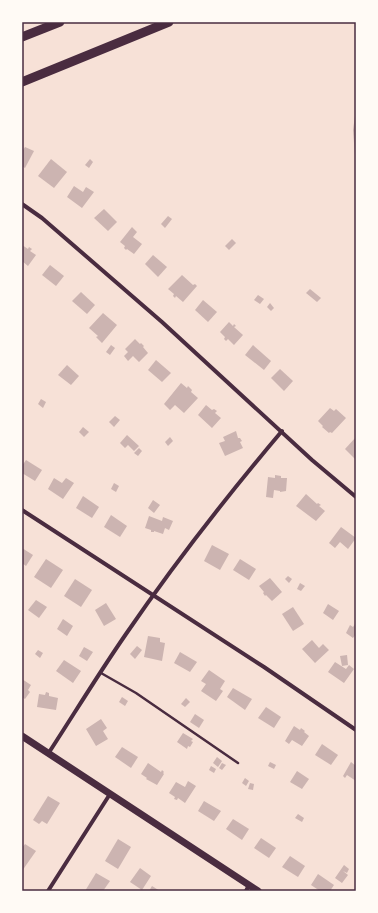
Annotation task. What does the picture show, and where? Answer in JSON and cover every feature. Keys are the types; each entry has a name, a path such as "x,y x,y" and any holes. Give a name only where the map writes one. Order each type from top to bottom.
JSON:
{"highway":[{"path":"22,37 60,22"},
{"path":"22,82 169,22"}],"main road":[{"path":"22,736 248,888 258,891"}],"street":[{"path":"22,204 42,218 162,322 312,460 356,497"},
{"path":"48,754 153,595 250,469 282,431"},
{"path":"22,510 264,667 356,730"},
{"path":"48,891 110,794"}],"lane":[{"path":"101,673 136,693 238,763"}],"building":[{"path":"356,116 355,155 353,130"},
{"path":"25,147 34,151 25,168 22,166 22,152"},
{"path":"51,159 67,172 54,188 38,176"},
{"path":"90,159 93,162 89,168 85,165"},
{"path":"74,186 83,192 86,187 94,192 82,208 67,197"},
{"path":"104,209 117,222 108,231 94,218"},
{"path":"168,216 172,219 165,228 161,224"},
{"path":"132,227 137,232 133,237 142,244 134,254 127,249 126,250 124,248 125,246 120,242"},
{"path":"232,239 236,243 229,250 225,246"},
{"path":"22,245 28,249 29,247 32,249 30,251 36,255 28,266 22,261"},
{"path":"153,255 167,267 158,277 145,264"},
{"path":"50,265 64,276 56,286 42,275"},
{"path":"182,275 193,285 195,284 197,286 183,302 176,296 175,298 173,296 174,294 168,289"},
{"path":"310,289 321,298 317,302 306,293"},
{"path":"81,292 95,305 87,314 72,301"},
{"path":"258,295 264,299 260,304 254,300"},
{"path":"203,300 217,312 208,322 195,310"},
{"path":"270,303 274,308 271,311 267,307"},
{"path":"103,313 117,325 102,343 96,337 98,336 89,328"},
{"path":"229,322 233,326 234,324 236,326 234,327 243,335 234,345 228,339 226,341 224,339 225,337 220,332"},
{"path":"135,339 144,346 143,347 148,353 139,362 133,356 128,361 124,356 128,352 125,349"},
{"path":"111,345 115,348 110,355 106,352"},
{"path":"253,345 271,361 264,370 245,355"},
{"path":"156,360 171,373 162,382 148,370"},
{"path":"67,365 79,376 71,385 58,375"},
{"path":"280,369 293,381 284,391 271,378"},
{"path":"181,383 187,388 188,386 192,390 191,392 198,398 184,413 175,405 170,410 164,404"},
{"path":"41,399 46,402 43,408 38,404"},
{"path":"206,405 212,410 214,409 217,411 215,413 221,418 212,428 198,415"},
{"path":"330,408 334,411 336,409 346,418 332,433 329,433 322,427 323,426 318,421"},
{"path":"115,416 120,420 114,427 109,422"},
{"path":"83,427 89,432 84,437 79,432"},
{"path":"236,431 238,438 242,441 240,442 243,448 225,456 219,443 225,441 223,437"},
{"path":"127,435 139,446 134,451 128,445 125,448 120,443"},
{"path":"170,437 173,441 168,446 165,442"},
{"path":"356,437 356,460 345,449"},
{"path":"139,448 142,451 138,456 134,453"},
{"path":"26,460 42,470 35,481 22,473 22,466"},
{"path":"275,475 281,476 281,478 287,478 286,491 280,492 274,490 273,498 266,497 268,477 275,478"},
{"path":"54,478 62,483 66,478 74,483 63,499 48,489"},
{"path":"114,483 119,486 116,492 111,489"},
{"path":"306,494 317,504 318,503 321,505 319,506 325,511 316,521 296,506"},
{"path":"83,496 99,507 92,518 76,508"},
{"path":"153,500 160,505 154,513 148,508"},
{"path":"111,515 127,526 120,537 104,527"},
{"path":"149,516 162,521 163,517 173,521 169,530 165,528 163,534 154,531 151,532 151,530 145,528"},
{"path":"341,527 356,538 348,549 340,542 335,548 329,543"},
{"path":"212,545 229,554 220,570 204,561"},
{"path":"22,548 33,555 26,566 22,563"},
{"path":"46,559 63,570 51,588 34,577"},
{"path":"240,559 256,569 249,580 233,570"},
{"path":"288,576 292,579 289,583 285,579"},
{"path":"270,578 282,592 272,601 266,595 265,596 263,593 264,592 259,586"},
{"path":"75,579 92,590 81,607 64,596"},
{"path":"300,583 305,586 301,591 297,589"},
{"path":"36,600 47,607 39,618 28,610"},
{"path":"106,603 116,619 104,626 95,610"},
{"path":"328,604 339,611 333,620 323,613"},
{"path":"293,607 304,624 293,631 282,614"},
{"path":"63,619 73,626 67,636 57,629"},
{"path":"355,624 356,634 353,638 346,633 350,625 353,627"},
{"path":"148,636 160,638 160,642 165,643 162,661 144,657"},
{"path":"312,640 319,648 323,644 329,650 315,663 302,649"},
{"path":"137,646 142,650 135,659 130,654"},
{"path":"84,647 93,652 87,661 79,656"},
{"path":"38,650 43,653 40,658 35,654"},
{"path":"180,652 197,662 190,672 174,663"},
{"path":"347,655 348,665 342,666 340,656"},
{"path":"64,660 81,671 73,683 56,671"},
{"path":"335,662 346,669 349,665 354,669 344,683 328,672"},
{"path":"209,670 225,681 220,689 223,691 216,701 201,691 206,684 201,681"},
{"path":"22,679 31,685 28,690 30,692 25,699 22,697"},
{"path":"233,688 252,699 245,710 227,697"},
{"path":"46,692 49,693 49,696 58,698 56,710 37,707 39,694 45,695"},
{"path":"122,697 128,701 125,706 119,702"},
{"path":"186,698 190,702 185,707 181,704"},
{"path":"266,707 281,717 274,728 258,718"},
{"path":"195,714 204,720 199,728 190,722"},
{"path":"101,719 107,728 103,731 108,739 96,746 86,729"},
{"path":"294,726 300,730 301,728 309,736 302,746 292,740 289,744 285,741"},
{"path":"183,733 193,739 190,747 188,746 187,749 177,742"},
{"path":"322,744 338,755 331,765 315,755"},
{"path":"122,747 138,757 131,768 115,757"},
{"path":"217,757 222,761 218,767 213,763"},
{"path":"270,762 276,765 274,769 268,766"},
{"path":"351,762 356,766 356,781 347,775 345,778 343,776"},
{"path":"148,763 161,772 162,770 164,772 157,785 146,779 147,778 141,774"},
{"path":"222,763 226,765 222,770 219,768"},
{"path":"211,766 216,769 214,773 209,770"},
{"path":"297,771 309,779 302,789 290,782"},
{"path":"245,778 249,781 246,786 242,783"},
{"path":"188,781 196,786 185,803 178,798 177,800 174,799 175,797 169,793 176,782 185,787"},
{"path":"250,783 254,784 253,790 248,789"},
{"path":"48,796 60,803 47,824 42,821 39,824 33,820"},
{"path":"204,801 221,811 214,821 198,811"},
{"path":"298,814 304,818 302,822 295,818"},
{"path":"233,819 249,829 242,840 226,829"},
{"path":"261,838 276,848 269,858 254,848"},
{"path":"118,839 131,847 118,869 105,861"},
{"path":"25,844 36,851 22,871 22,848"},
{"path":"290,856 305,866 298,877 282,867"},
{"path":"344,865 349,869 347,873 343,871 348,875 342,883 335,878"},
{"path":"140,868 151,876 142,890 130,882"},
{"path":"96,873 110,881 103,891 85,891"},
{"path":"318,874 334,885 330,891 320,891 311,885"},
{"path":"152,886 160,891 149,891"}]}
